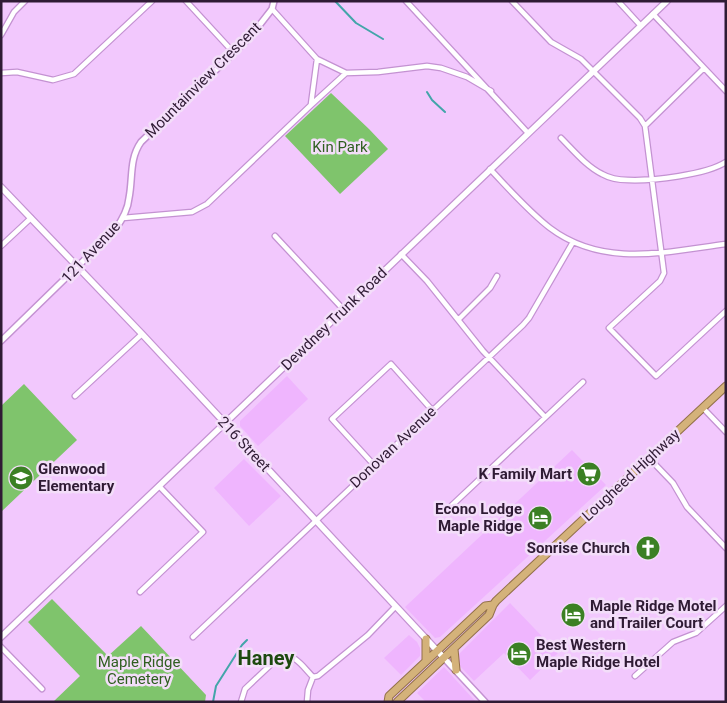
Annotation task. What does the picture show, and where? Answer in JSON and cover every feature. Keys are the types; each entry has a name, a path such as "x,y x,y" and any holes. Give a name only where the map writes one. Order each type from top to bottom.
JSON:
{"highway":[{"name":"Lougheed Highway","path":"397,702 489,615 493,605 726,386"},
{"name":"Lougheed Highway","path":"388,702 389,696 437,650 485,606 493,605"},
{"path":"426,638 426,661"},
{"path":"454,648 456,670"}],"main road":[{"name":"Dewdney Trunk Road","path":"1,637 667,1"},
{"name":"216 Street","path":"1,187 142,334 444,658"}],"street":[{"path":"1,35 14,12 25,1"},
{"path":"1,73 16,72 52,80 74,74 152,1"},
{"path":"186,1 234,53"},
{"name":"Mountainview Crescent","path":"123,218 130,197 133,158 137,146 144,137 254,33 272,9 274,1"},
{"path":"406,1 528,133"},
{"path":"512,1 551,42 581,59 594,70 640,118 645,126 664,273 609,328 656,376 726,311"},
{"path":"618,1 641,26"},
{"path":"272,9 317,59 346,73 378,72 426,66 451,70 467,77 491,92"},
{"path":"653,14 726,90"},
{"path":"311,105 317,59"},
{"path":"645,126 704,68"},
{"name":"121 Avenue","path":"1,341 110,236 123,218 192,212 207,204 346,73"},
{"path":"561,138 591,168 603,175 618,179 628,180 704,172 726,162"},
{"path":"490,168 540,220 573,242 597,251 617,254 661,252 726,244"},
{"path":"1,246 30,218"},
{"path":"274,236 343,310"},
{"name":"Donovan Avenue","path":"193,637 529,318 573,242"},
{"path":"401,254 427,281 489,357 545,417"},
{"path":"459,319 490,288 497,276"},
{"path":"75,396 142,334"},
{"path":"374,465 332,419 391,364 432,410"},
{"path":"449,508 583,382"},
{"path":"703,408 726,432"},
{"path":"649,458 673,484 687,507 726,548"},
{"path":"140,592 203,532 159,486"},
{"path":"635,676 673,642 696,633 726,606"},
{"path":"313,677 318,676 368,635 395,607"},
{"path":"1,647 42,689"},
{"path":"241,702 245,689 280,656 287,655 295,659 313,677"},
{"name":"216 Street","path":"444,658 486,702"},
{"path":"307,702 308,690 313,677"}],"shaded area":[{"path":"287,376 308,399 258,446 240,426 240,421"},
{"path":"572,450 606,485 440,637 435,638 405,607"},
{"path":"244,459 281,496 249,526 214,488"},
{"path":"510,603 558,653 530,680 504,653 474,681 458,664 459,654"},
{"path":"409,635 417,642 420,648 420,656 401,675 384,658"},
{"path":"444,667 476,702 426,702 417,693"}],"green space":[{"name":"Kin Park","path":"331,93 388,149 340,194 285,136"},
{"name":"Glenwood Elementary","path":"24,384 77,440 1,512 1,406"},
{"name":"Maple Ridge Cemetery","path":"52,599 108,656 141,626 206,695 205,702 53,702 80,676 28,622"}],"waterway":[{"path":"335,1 356,23 383,39"},
{"path":"427,92 432,100 445,112"},
{"path":"213,702 216,686 247,640"}],"place":[{"name":"K Family Mart","path":"589,474"},
{"name":"Glenwood Elementary","path":"21,478"},
{"name":"Econo Lodge Maple Ridge","path":"540,518"},
{"name":"Sonrise Church","path":"648,548"},
{"name":"Maple Ridge Motel and Trailer Court","path":"573,615"},
{"name":"Best Western Maple Ridge Hotel","path":"519,654"}],"district":[{"name":"Haney","path":"266,658"}]}
